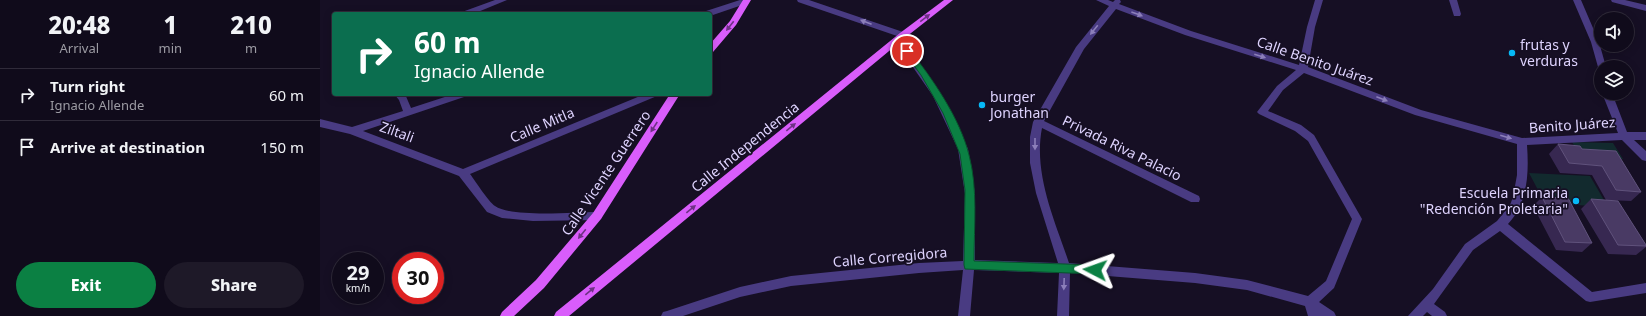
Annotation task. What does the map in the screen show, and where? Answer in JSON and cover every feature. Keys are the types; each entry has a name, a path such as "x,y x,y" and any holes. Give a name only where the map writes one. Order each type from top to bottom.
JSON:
{"main road":[{"path":"712,48 733,23 746,0"},
{"name":"Calle Independencia","path":"560,316 901,37 949,0"},
{"name":"Calle Vicente Guerrero","path":"506,316 540,284 597,216 674,96"}],"street":[{"path":"470,12 503,0"},
{"path":"712,12 746,0"},
{"path":"801,0 901,37 947,112 964,154 970,190 969,265 964,316"},
{"name":"Calle Benito Juárez","path":"1100,0 1116,3 1188,33 1303,69 1418,113 1522,142"},
{"path":"1314,316 1310,302 1330,284 1357,219 1311,138 1298,128 1262,112 1280,88 1303,69 1311,27 1319,0"},
{"path":"1453,0 1457,14"},
{"path":"1577,0 1595,42 1600,60"},
{"path":"1615,0 1646,8"},
{"path":"1063,316 1065,268 1042,193 1035,163 1035,137 1038,122 1080,47 1116,3"},
{"path":"401,96 408,112"},
{"path":"352,131 458,96"},
{"name":"Calle Mitla","path":"463,173 649,96"},
{"path":"1610,100 1624,136 1646,157"},
{"name":"Privada Riva Palacio","path":"1038,122 1195,199"},
{"name":"Ziltali","path":"320,123 352,131 403,149 463,173"},
{"name":"Benito Juárez","path":"1522,142 1646,136"},
{"path":"1414,316 1427,306 1470,246 1509,217 1519,197 1524,170 1522,142"},
{"path":"463,173 490,209 506,215 533,217 597,216"},
{"path":"1500,225 1590,297 1646,288"},
{"name":"Calle Corregidora","path":"667,316 682,314 740,292 790,281 919,268 969,265 1065,268 1195,278 1247,285 1310,302 1330,316"},
{"path":"1427,306 1441,316"}],"green space":[{"path":"1572,142 1613,143 1623,159 1581,157"},
{"path":"1529,173 1590,176 1608,207 1545,203"}],"building":[{"path":"1558,144 1580,146 1582,149 1616,151 1641,192 1616,190 1602,166 1569,163"},
{"path":"1542,197 1568,198 1592,243 1565,242"},
{"path":"1591,199 1618,201 1646,246 1618,245"}],"place":[{"name":"frutas y verduras","path":"1512,53"},
{"name":"burger Jonathan","path":"982,105"},
{"name":"Escuela Primaria \"Redención Proletaria\"","path":"1576,201"}],"route":[{"path":"907,51 924,73 947,112 964,154 970,190 969,265 1095,270"}]}
